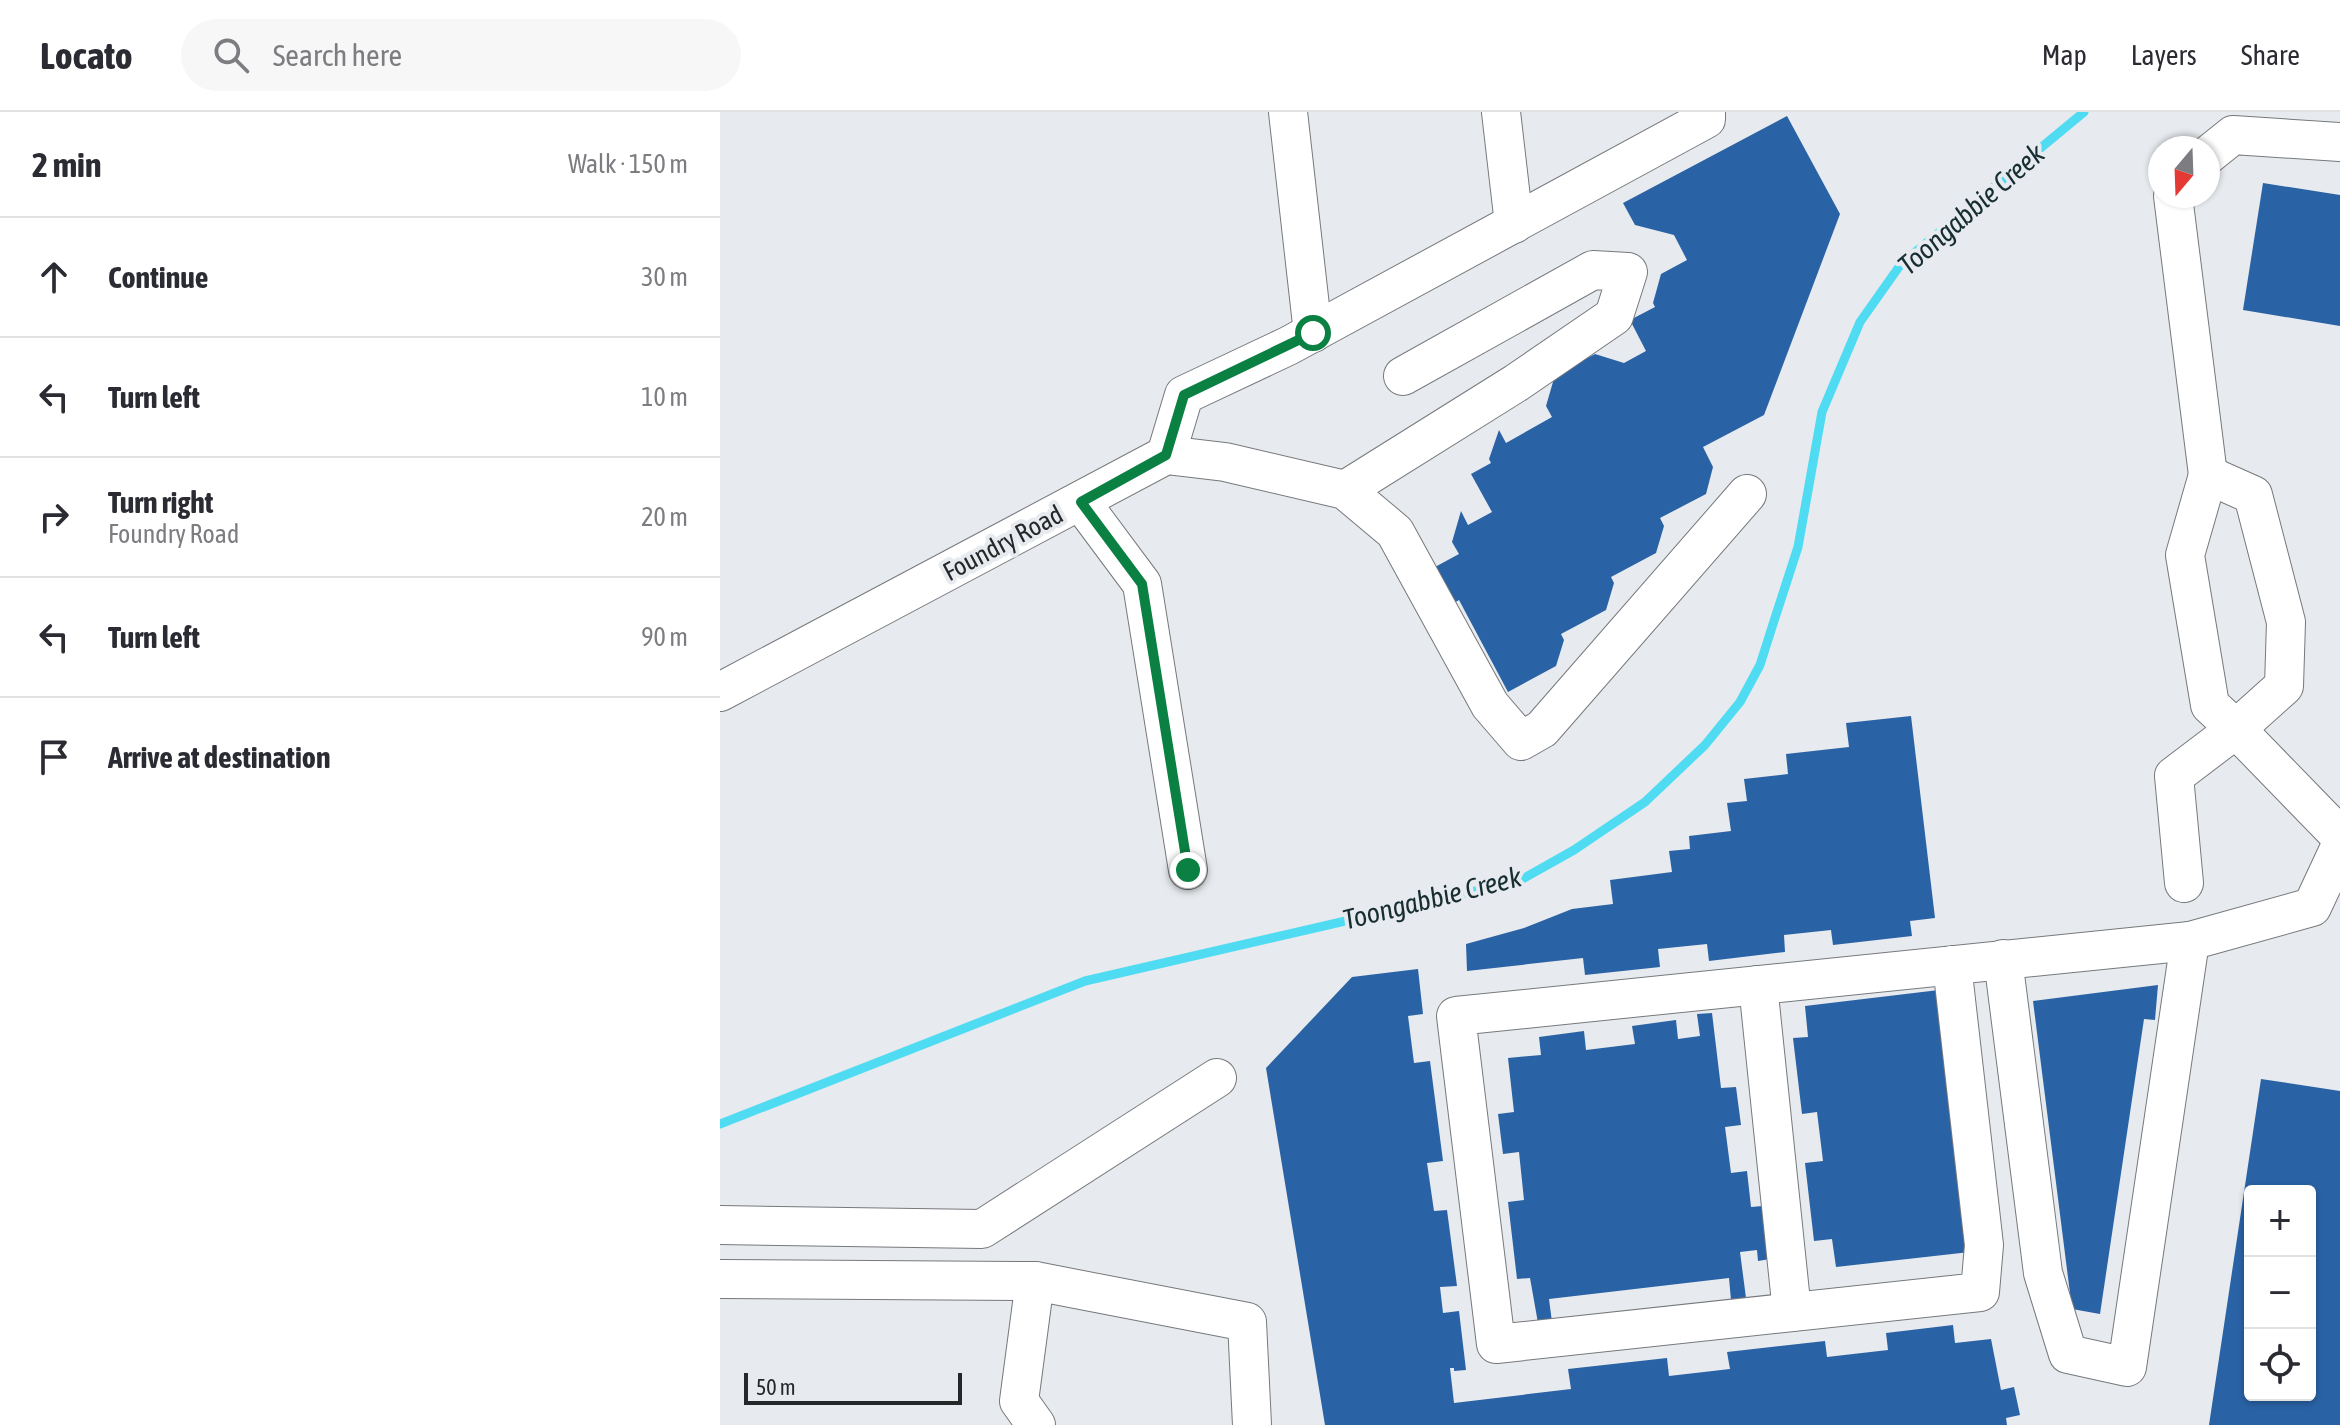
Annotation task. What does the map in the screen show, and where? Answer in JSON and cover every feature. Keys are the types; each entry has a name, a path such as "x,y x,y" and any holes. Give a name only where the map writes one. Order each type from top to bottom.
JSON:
{"street":[{"path":"1288,112 1313,333"},
{"path":"1501,112 1514,224"},
{"path":"1706,112 1706,119 1313,333 1184,395 1166,455 1225,462 1345,490 1395,532 1490,705 1521,741 1542,729 1747,494"},
{"path":"2220,145 2233,135 2340,142"},
{"path":"2175,208 2208,475 2185,555 2210,705 2340,836"},
{"path":"1345,490 1516,383 1614,316 1628,272 1593,270 1403,376"},
{"name":"Foundry Road","path":"720,692 1166,455"},
{"path":"2184,883 2174,776 2236,729 2284,686 2286,622 2253,495 2208,475"},
{"path":"1081,502 1142,584 1188,870"},
{"path":"1952,965 1984,1245 1980,1292 1496,1344 1456,1016 2003,959 2190,941 2312,907 2340,847"},
{"path":"2003,959 2043,1273 2068,1354 2127,1367 2190,941"},
{"path":"1758,985 1792,1312"},
{"path":"720,1225 982,1229 1217,1078"},
{"path":"720,1279 1035,1281 1247,1322 1252,1425"},
{"path":"1035,1281 1019,1401 1036,1425"}],"building":[{"path":"1787,116 1840,214 1764,415 1703,447 1713,467 1706,494 1660,518 1664,526 1656,553 1611,577 1614,583 1606,610 1561,634 1564,640 1556,666 1508,692 1459,600 1454,603 1435,567 1459,554 1452,542 1461,511 1468,525 1492,512 1471,474 1491,463 1489,459 1499,430 1506,443 1552,417 1546,406 1555,375 1595,354 1624,363 1646,351 1630,320 1655,307 1653,303 1661,274 1687,260 1674,235 1635,225 1623,203"},
{"path":"2263,183 2340,195 2340,326 2243,310"},
{"path":"1911,716 1935,918 1910,921 1912,936 1833,945 1831,930 1784,935 1785,952 1709,961 1707,944 1658,949 1660,967 1585,975 1583,958 1467,971 1466,944 1524,928 1572,909 1613,904 1610,880 1672,872 1669,851 1690,849 1689,836 1731,831 1727,803 1747,801 1744,779 1788,774 1786,754 1849,747 1846,723"},
{"path":"1418,969 1423,1014 1408,1016 1414,1063 1430,1061 1443,1161 1427,1163 1434,1211 1447,1210 1457,1286 1440,1287 1443,1313 1459,1311 1466,1370 1454,1371 1450,1368 1454,1403 1571,1389 1568,1369 1667,1358 1669,1376 1730,1369 1727,1352 1825,1341 1827,1357 1888,1350 1886,1333 1953,1325 1955,1343 1991,1339 2001,1390 2014,1387 2020,1415 2006,1418 2007,1425 1325,1425 1266,1068 1352,977"},
{"path":"2158,985 2155,1020 2144,1019 2100,1314 2072,1309 2033,1001"},
{"path":"1939,990 1970,1252 1836,1267 1832,1239 1814,1241 1805,1163 1823,1161 1817,1112 1802,1114 1793,1038 1808,1037 1805,1006"},
{"path":"1712,1013 1721,1088 1736,1087 1741,1125 1725,1127 1731,1173 1747,1171 1751,1207 1763,1206 1770,1259 1758,1261 1757,1250 1740,1252 1746,1298 1731,1300 1729,1278 1549,1299 1552,1322 1538,1323 1530,1278 1517,1279 1508,1202 1524,1200 1519,1152 1503,1154 1498,1114 1514,1112 1508,1058 1541,1055 1539,1037 1584,1031 1586,1050 1635,1044 1632,1026 1676,1020 1678,1039 1700,1036 1697,1014"},
{"path":"2261,1079 2340,1091 2340,1425 2209,1425 2244,1192 2244,1401 2316,1401 2316,1185 2245,1185"}],"waterway":[{"name":"Toongabbie Creek","path":"720,1124 1085,981 1519,881 1574,850 1645,802 1705,745 1740,702 1760,665 1798,547 1822,412 1860,322 1901,264 2084,112"}],"route":[{"path":"1188,870 1142,584 1081,502 1166,455 1184,395 1313,333"}]}
